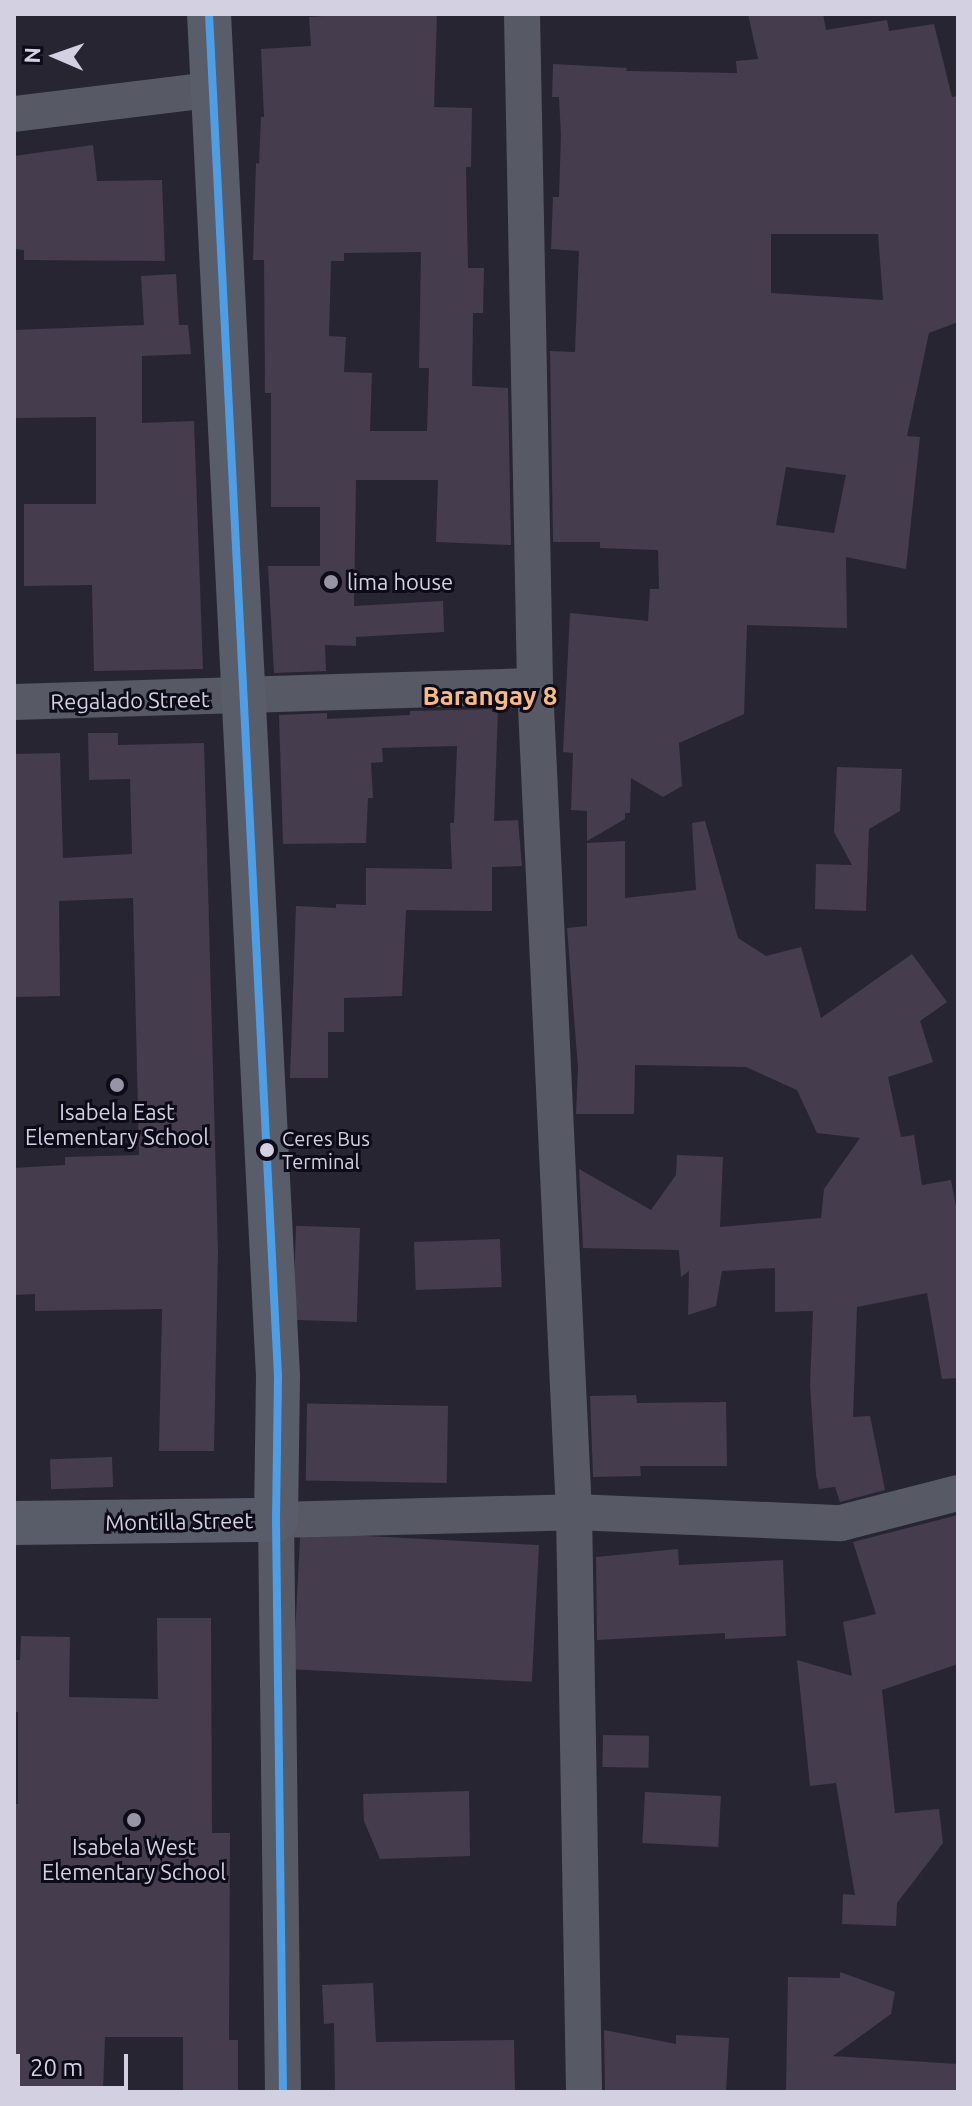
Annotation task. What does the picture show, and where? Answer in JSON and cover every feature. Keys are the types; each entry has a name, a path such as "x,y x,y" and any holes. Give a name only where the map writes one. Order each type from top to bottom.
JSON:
{"main road":[{"name":"Montilla Street","path":"14,1523 276,1520 278,1376 210,90 209,14"}],"street":[{"path":"522,14 535,686 574,1512 584,2092"},
{"path":"14,114 210,90"},
{"name":"Regalado Street","path":"14,702 535,686"},
{"path":"283,2092 276,1520 574,1512 841,1523 958,1493"}],"building":[{"path":"437,14 434,107 472,108 471,167 466,167 468,268 484,268 483,313 473,313 472,386 508,388 511,545 436,542 438,480 356,480 354,606 443,601 444,632 356,637 356,646 325,645 326,671 274,673 268,566 320,566 320,507 271,507 271,393 265,393 264,260 253,260 256,163 259,164 261,117 264,117 261,49 311,46 309,17","holes":["421,252 419,368 429,368 427,431 370,431 372,373 344,372 346,337 329,336 331,261 344,261 344,253"]},
{"path":"748,14 823,14 826,30 887,20 889,31 934,24 952,97 958,96 958,322 929,333 907,436 920,437 906,569 846,557 847,628 747,625 744,714 679,743 682,786 663,797 631,778 630,813 625,813 625,819 587,841 587,811 571,810 573,753 563,752 570,613 648,621 650,589 659,589 658,550 600,548 600,542 553,542 550,351 575,352 579,251 551,249 553,197 559,197 561,135 559,97 552,97 553,64 627,68 626,71 737,73 736,61 758,59","holes":["771,234 878,234 883,300 771,293","786,467 846,475 834,533 776,525"]},
{"path":"93,145 97,181 162,180 165,261 24,260 24,250 14,249 14,156"},
{"path":"176,274 179,325 188,325 191,354 142,356 142,423 194,421 203,669 94,671 92,585 24,586 24,504 96,504 96,417 14,418 14,330 144,325 141,276"},
{"path":"498,709 494,821 518,820 522,866 492,867 492,911 406,910 402,996 344,998 344,1032 328,1032 328,1078 290,1078 296,906 336,908 336,904 366,905 366,868 452,869 450,823 454,823 457,746 382,748 383,762 371,763 373,798 368,798 366,843 283,844 279,715 327,713 327,719 410,715 410,711"},
{"path":"88,733 118,733 118,745 204,743 218,1251 214,1451 159,1451 162,1309 35,1311 35,1294 14,1295 14,1168 65,1165 65,1157 139,1155 133,898 59,901 60,996 14,997 14,754 60,753 63,858 132,854 130,779 89,780"},
{"path":"837,767 902,769 900,811 869,829 866,911 815,909 816,864 852,865 834,832"},
{"path":"705,821 738,938 766,956 801,947 821,1018 912,954 947,1002 920,1021 933,1062 888,1077 901,1137 914,1135 922,1185 951,1180 958,1217 958,1378 942,1379 927,1293 857,1307 853,1417 870,1416 885,1490 840,1502 835,1487 819,1489 816,1475 810,1385 813,1311 775,1312 775,1268 722,1271 716,1306 688,1315 689,1271 681,1277 679,1250 583,1248 579,1169 651,1210 676,1175 677,1155 723,1157 720,1227 821,1218 824,1189 860,1138 817,1133 797,1090 746,1067 635,1065 634,1114 576,1114 578,1068 567,928 587,926 587,843 625,841 625,898 696,890 692,823"},
{"path":"296,1226 360,1228 357,1322 293,1320"},
{"path":"500,1239 502,1287 416,1290 414,1242"},
{"path":"636,1395 637,1403 726,1402 727,1466 640,1466 641,1476 593,1477 590,1396"},
{"path":"307,1404 448,1406 447,1483 306,1481"},
{"path":"112,1457 113,1487 51,1489 50,1459"},
{"path":"958,1515 958,1664 882,1690 895,1813 939,1809 943,1843 897,1903 896,1926 842,1924 843,1894 855,1895 836,1783 810,1786 797,1660 852,1676 843,1622 876,1614 853,1542"},
{"path":"300,1532 539,1545 532,1682 293,1669"},
{"path":"678,1549 679,1565 783,1560 786,1636 725,1639 725,1633 597,1640 596,1557"},
{"name":"Isabela West Elementary School","path":"157,1618 211,1618 212,1833 230,1833 229,2040 238,2040 238,2092 183,2092 183,2037 105,2037 103,2092 14,2092 14,1804 18,1804 18,1712 14,1712 14,1660 20,1660 21,1636 70,1637 69,1697 158,1699"},
{"path":"603,1735 649,1736 648,1768 602,1767"},
{"path":"469,1791 470,1856 380,1859 364,1821 363,1794"},
{"path":"645,1792 721,1796 718,1847 642,1843"},
{"path":"840,1972 895,1992 891,2014 833,2056 958,2064 958,2092 786,2092 788,1977 840,1978"},
{"path":"373,1983 376,2042 514,2040 515,2092 335,2092 334,2023 324,2024 322,1985"},
{"path":"604,2030 676,2044 676,2035 729,2038 726,2092 605,2091"}],"transit line":[{"path":"209,14 278,1376 276,1520 283,2092"}],"place":[{"name":"lima house","path":"331,582"},
{"name":"Isabela East Elementary School","path":"117,1085"},
{"name":"Ceres Bus Terminal","path":"267,1150"},
{"name":"Isabela West Elementary School","path":"134,1820"}],"district":[{"name":"Barangay 8","path":"490,696"}]}
